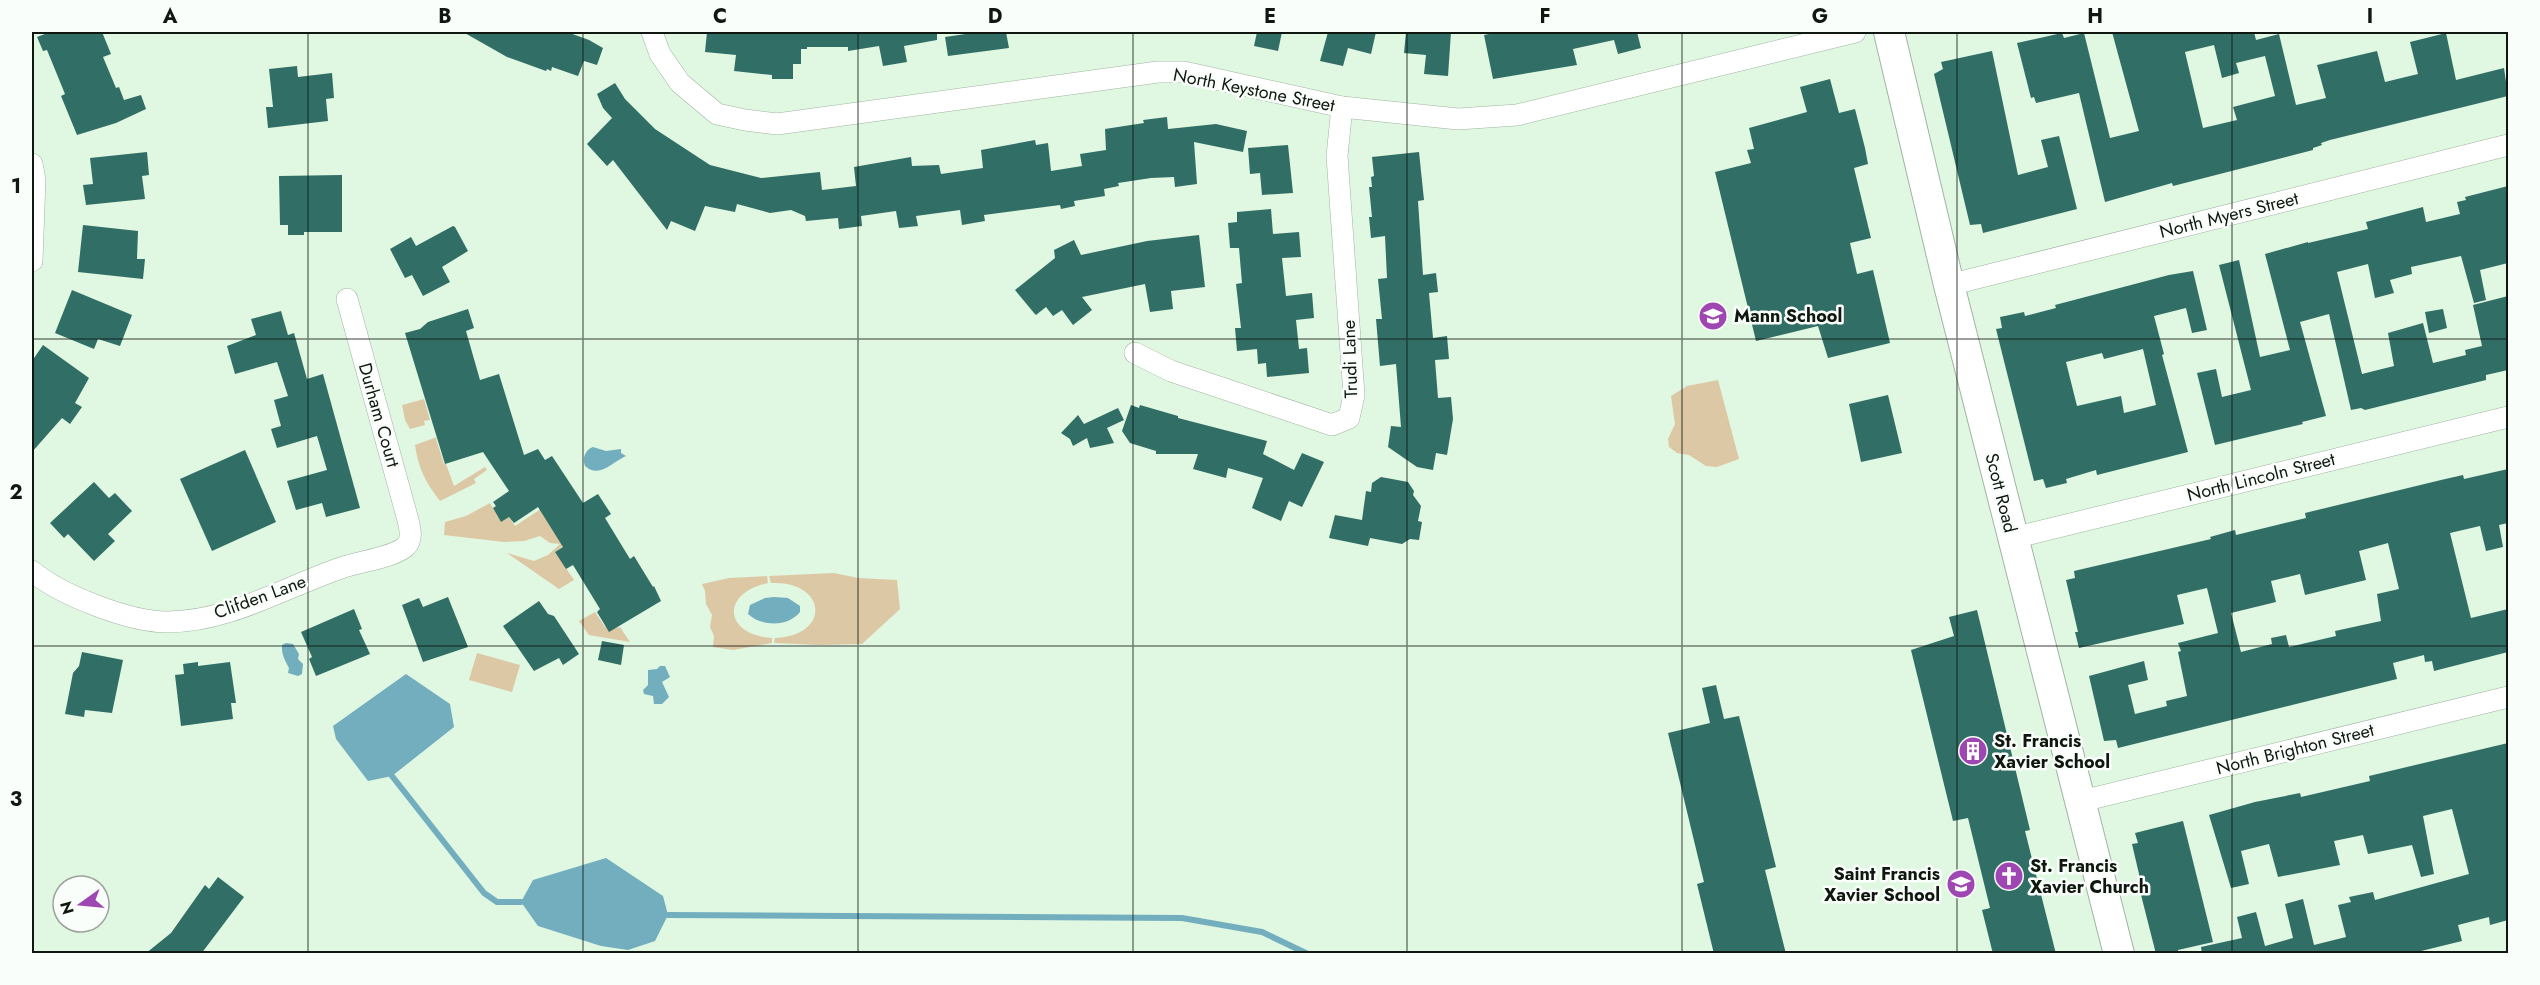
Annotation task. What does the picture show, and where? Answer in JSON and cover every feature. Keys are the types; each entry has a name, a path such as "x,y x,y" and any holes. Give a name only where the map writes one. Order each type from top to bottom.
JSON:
{"street":[{"name":"North Keystone Street","path":"652,32 660,54 680,82 717,114 777,124 1158,72 1184,72 1342,107 1458,119 1517,116 1855,32"},
{"name":"Scott Road","path":"1889,32 1949,285 2120,954"},
{"name":"Trudi Lane","path":"1135,352 1171,371 1332,425 1349,418 1354,394 1337,156 1342,107"},
{"name":"North Myers Street","path":"1949,285 2508,144"},
{"path":"32,164 35,180 32,261"},
{"name":"Durham Court","path":"347,299 411,531"},
{"name":"North Lincoln Street","path":"2013,538 2508,417"},
{"name":"Clifden Lane","path":"32,571 62,590 125,617 167,622 213,615 250,605 342,567 397,551 406,546 411,538 411,531"},
{"name":"North Brighton Street","path":"2082,801 2508,697"}],"shaded area":[{"path":"1718,380 1739,459 1717,467 1706,466 1689,455 1677,453 1669,447 1668,439 1675,424 1671,396 1687,386"},
{"path":"424,399 430,420 424,421 425,425 410,429 405,420 402,405"},
{"path":"437,437 444,464 446,464 454,486 485,467 487,470 474,479 476,483 440,501 423,475 415,445"},
{"path":"490,503 501,522 509,517 515,526 547,505 566,544 555,552 574,580 559,589 507,553 534,561 548,555 560,544 550,543 540,536 524,541 504,542 444,535 445,522 466,516"},
{"path":"834,573 858,578 897,580 900,609 862,644 774,643 775,638 794,635 807,628 814,618 815,608 812,598 803,590 789,584 771,583 769,576"},
{"path":"767,576 768,583 752,588 742,595 736,604 734,613 737,622 744,630 772,638 772,643 733,650 713,647 714,636 710,627 712,615 706,604 702,584 729,578"},
{"path":"595,612 605,627 614,622 618,628 620,627 630,642 589,635 579,621"},
{"path":"477,653 520,665 512,692 469,680"}],"water":[{"path":"593,447 606,451 621,449 621,453 626,456 601,470 590,470 585,466 584,457 586,452"},
{"path":"765,598 788,598 800,606 800,612 789,620 775,624 760,621 748,614 750,605"},
{"path":"293,644 299,654 298,659 303,664 302,674 298,676 288,673 289,668 282,648 282,645"},
{"path":"665,666 670,677 662,682 669,697 662,704 654,704 653,696 644,694 643,690 648,685 648,670 657,669"},
{"path":"406,674 450,704 454,727 392,776 368,781 336,739 333,726"},
{"path":"606,858 663,896 668,915 655,941 628,950 601,946 538,926 521,902 533,880"}],"building":[{"path":"50,32 102,32 111,54 103,57 116,88 119,87 124,100 141,95 146,109 116,123 77,135 61,96 65,94 47,50 43,51 37,37"},
{"path":"463,32 567,32 603,48 597,65 584,61 578,76 552,67 551,71 547,69 546,71 507,57"},
{"path":"707,32 937,32 937,40 904,46 907,62 883,66 879,46 848,51 848,47 807,47 807,49 801,49 801,64 793,64 793,79 772,79 772,75 734,71 736,55 705,52"},
{"path":"979,32 1006,32 1009,48 948,56 945,37"},
{"path":"1257,32 1282,32 1278,51 1254,46"},
{"path":"1328,32 1376,32 1371,54 1348,48 1343,66 1320,61"},
{"path":"1406,32 1451,32 1448,76 1424,74 1426,55 1404,53"},
{"path":"1499,32 1637,32 1641,48 1618,54 1614,40 1573,49 1577,65 1493,79 1484,35"},
{"path":"2112,32 2254,32 2256,40 2279,34 2296,105 2326,98 2317,65 2377,51 2385,82 2418,74 2410,42 2446,33 2456,80 2504,68 2508,96 2330,140 2321,143 2322,145 2313,150 2173,186 2172,183 2105,202 2079,93 2036,103 2034,97 2031,98 2017,43 2062,33 2064,38 2084,33 2110,138 2139,131","holes":["2214,45 2222,78 2239,73 2236,63 2265,56 2275,96 2233,107 2237,120 2203,128 2185,52"]},
{"path":"1992,51 2018,175 2048,167 2041,140 2059,136 2077,209 1983,233 1981,224 1970,225 1934,74 1943,69 1941,62"},
{"path":"297,66 298,77 332,73 334,98 326,99 328,121 268,128 266,107 273,107 269,69"},
{"path":"1830,79 1839,113 1855,109 1865,148 1868,164 1854,168 1871,238 1850,243 1857,274 1873,270 1890,343 1828,358 1818,326 1756,341 1715,172 1751,163 1747,150 1754,149 1749,128 1807,112 1800,87"},
{"path":"615,83 625,99 655,129 710,165 761,178 820,172 822,190 856,186 854,167 911,157 912,166 939,165 941,174 983,168 981,150 1035,140 1036,145 1048,143 1051,171 1082,166 1080,154 1106,150 1105,129 1144,123 1143,120 1167,117 1168,129 1216,124 1247,131 1243,152 1194,142 1197,184 1175,187 1174,177 1118,183 1119,186 1104,189 1105,196 1074,201 1075,206 1061,209 1060,205 984,215 985,221 962,225 960,210 916,216 918,226 899,228 896,211 861,216 862,226 839,229 838,218 806,221 805,216 791,210 770,213 737,204 735,212 705,206 695,231 671,221 667,230 613,160 607,166 587,144 612,118 603,108 597,94"},
{"path":"1288,145 1293,193 1262,195 1260,173 1250,174 1248,148"},
{"path":"147,152 149,175 142,176 145,199 86,205 83,185 93,184 90,158"},
{"path":"1419,152 1424,200 1418,201 1423,275 1436,273 1438,292 1429,293 1433,338 1447,336 1449,359 1435,360 1438,398 1451,397 1453,419 1447,455 1436,453 1433,470 1417,467 1388,447 1391,426 1401,427 1396,364 1380,366 1376,319 1382,319 1378,279 1387,278 1385,236 1371,238 1369,217 1372,217 1369,187 1372,187 1371,177 1374,176 1372,157"},
{"path":"342,175 342,232 304,232 304,235 288,235 288,225 280,225 279,176"},
{"path":"2508,186 2508,263 2480,270 2486,300 2474,303 2461,256 2411,267 2412,274 2390,280 2394,293 2375,298 2368,264 2337,272 2362,374 2394,366 2388,333 2423,323 2433,363 2466,355 2465,350 2482,346 2473,305 2508,296 2508,370 2486,375 2486,380 2365,410 2361,408 2351,410 2329,314 2300,322 2326,416 2302,422 2303,424 2215,445 2197,373 2216,369 2222,397 2251,390 2219,265 2239,260 2260,357 2290,350 2265,254 2368,229 2366,222 2423,207 2426,222 2460,214 2457,202 2466,200 2465,197"},
{"path":"1271,209 1273,234 1299,232 1301,257 1282,258 1286,296 1312,293 1314,318 1296,320 1299,349 1307,348 1309,373 1267,377 1266,363 1258,364 1257,349 1237,351 1235,328 1241,328 1236,284 1242,283 1239,248 1230,248 1228,223 1237,222 1237,212"},
{"path":"83,225 138,231 137,259 145,259 143,279 78,272"},
{"path":"453,226 468,251 442,267 450,282 423,296 412,275 405,278 390,249 411,237 416,246"},
{"path":"1199,235 1205,287 1171,291 1173,309 1150,312 1145,284 1082,297 1092,310 1073,325 1062,310 1053,316 1046,307 1036,315 1015,290 1055,258 1054,250 1074,240 1081,255 1147,241"},
{"path":"2193,271 2207,330 2192,333 2186,308 2154,316 2188,452 2097,475 2096,470 2066,479 2067,483 2046,488 2043,479 2034,481 1996,329 2002,328 2000,317 2024,312 2025,316 2056,308 2055,305 2169,275","holes":["2143,349 2156,405 2124,413 2121,396 2077,406 2066,362 2102,353 2104,359"]},
{"path":"72,290 132,315 120,346 98,339 94,349 55,333"},
{"path":"468,309 474,328 466,331 480,380 499,374 524,455 538,449 545,460 552,456 583,503 598,494 611,514 605,518 630,559 634,556 661,601 609,632 597,612 600,609 573,565 566,569 555,552 563,547 538,507 514,523 509,517 501,522 493,508 496,506 493,502 509,491 483,452 445,464 405,333 420,329 428,322"},
{"path":"2443,309 2447,328 2429,333 2425,312"},
{"path":"281,311 288,335 294,333 307,379 323,374 360,508 326,517 322,503 296,510 287,481 327,470 317,436 277,448 271,429 281,426 274,400 288,396 277,362 235,374 227,346 256,335 251,319"},
{"path":"43,345 89,378 75,403 82,407 70,424 62,418 32,452 32,361"},
{"path":"1888,395 1902,453 1861,462 1849,404"},
{"path":"1131,405 1139,408 1140,405 1178,416 1178,418 1267,441 1263,454 1294,470 1302,453 1324,462 1302,507 1289,501 1281,521 1252,508 1263,478 1228,468 1226,478 1193,469 1198,454 1156,454 1156,451 1130,443 1122,431"},
{"path":"1118,408 1124,420 1107,428 1114,443 1090,448 1087,438 1073,446 1070,439 1061,433 1078,415 1084,424"},
{"path":"245,450 276,522 212,551 180,479"},
{"path":"2508,469 2508,523 2499,525 2503,547 2486,551 2480,526 2450,533 2471,618 2508,609 2508,652 2434,671 2432,661 2425,662 2424,655 2393,663 2397,679 2118,748 2116,740 2104,741 2089,676 2144,661 2148,680 2128,685 2135,714 2167,706 2166,701 2187,696 2178,643 2218,633 2207,588 2177,595 2184,624 2079,648 2075,632 2078,632 2066,580 2075,578 2074,571 2211,539 2210,537 2235,530 2236,535 2306,518 2305,513 2441,480 2463,475 2464,479","holes":["2388,543 2399,589 2377,594 2381,621 2335,631 2336,636 2289,647 2286,635 2271,638 2272,644 2241,652 2231,613 2276,602 2271,581 2300,574 2305,595 2366,580 2359,551"]},
{"path":"1381,477 1408,482 1414,491 1413,495 1421,506 1418,521 1422,522 1419,540 1410,539 1402,544 1370,538 1368,546 1329,538 1335,515 1362,520 1366,491 1371,492 1372,483"},
{"path":"94,482 109,498 115,493 132,511 108,534 115,541 94,561 68,534 64,538 50,523"},
{"path":"448,597 468,647 423,662 402,605 419,598 423,607"},
{"path":"539,601 548,614 554,616 579,654 563,665 559,658 534,671 503,626"},
{"path":"354,609 362,629 359,630 370,654 316,676 309,659 312,657 301,632"},
{"name":"St. Francis Xavier School","path":"1977,610 2030,830 2025,831 2056,954 1993,954 1982,910 1990,908 1968,818 1953,821 1911,650 1954,636 1949,617"},
{"path":"602,641 624,645 621,665 598,660"},
{"path":"82,652 123,660 112,713 85,710 84,717 65,714 73,673 79,666"},
{"path":"198,662 198,666 230,662 236,703 231,703 233,719 181,726 175,675 184,674 183,664"},
{"path":"1716,685 1724,719 1739,716 1776,867 1765,870 1786,954 1714,954 1697,884 1704,882 1668,733 1710,723 1702,688"},
{"path":"2508,743 2508,920 2490,925 2489,917 2458,925 2462,941 2409,954 2202,954 2201,947 2242,938 2237,917 2256,912 2265,946 2293,938 2285,904 2303,899 2314,945 2346,937 2338,905 2351,902 2349,897 2373,892 2375,900 2469,874 2452,809 2423,816 2434,874 2421,877 2412,845 2368,854 2363,835 2334,841 2340,865 2278,877 2269,844 2241,851 2249,884 2231,888 2209,815 2255,802 2300,793 2301,797 2370,781 2369,776"},
{"path":"2183,821 2213,942 2178,950 2178,954 2156,954 2139,887 2139,874 2132,844 2138,843 2135,833"},
{"path":"218,877 244,897 201,954 145,954 171,933 205,885 209,889"}],"waterway":[{"path":"392,776 484,893 497,902 521,902"},
{"path":"668,915 1182,918 1262,932 1308,954"}],"place":[{"name":"Mann School","path":"1713,316"},
{"name":"St. Francis Xavier School","path":"1973,751"},
{"name":"St. Francis Xavier Church","path":"2009,876"},
{"name":"Saint Francis Xavier School","path":"1961,884"}]}
